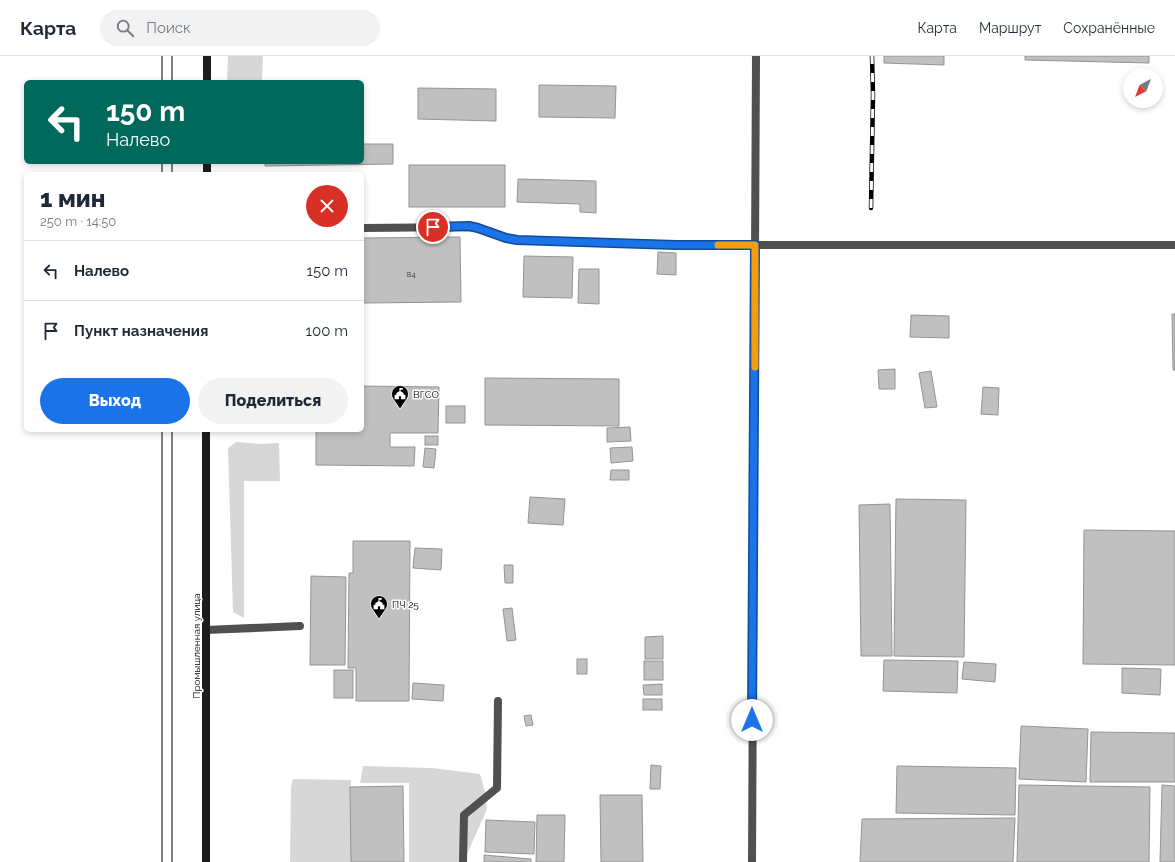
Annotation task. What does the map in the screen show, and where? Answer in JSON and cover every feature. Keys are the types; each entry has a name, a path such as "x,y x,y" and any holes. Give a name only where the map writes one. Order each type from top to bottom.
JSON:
{"street":[{"path":"207,56 207,80"},
{"name":"Промышленная улица","path":"206,432 206,862"}],"lane":[{"path":"752,862 756,56"},
{"path":"364,228 469,226 517,240 676,245 1175,245"},
{"path":"206,630 300,626"},
{"path":"463,862 464,815 497,788 498,701"}],"shaded area":[{"path":"228,56 263,56 262,80 227,80"},
{"path":"236,442 261,444 279,443 280,481 244,481 244,618 233,612 228,448"},
{"path":"363,766 432,768 480,774 485,792 487,809 468,852 461,862 409,862 409,783 360,783"},
{"path":"293,779 351,780 351,862 290,862 291,787"}],"building":[{"path":"884,56 944,56 944,65 884,63"},
{"path":"1025,56 1149,56 1149,63 1025,60"},
{"path":"539,85 616,86 615,118 539,117"},
{"path":"418,88 496,89 496,121 418,119"},
{"path":"364,144 393,144 393,164 265,166 265,164 364,164"},
{"path":"409,165 505,165 505,207 409,207"},
{"path":"518,179 596,181 596,213 580,212 580,204 517,202"},
{"path":"460,237 461,302 364,303 364,238"},
{"path":"658,252 676,253 676,275 657,274"},
{"path":"524,256 573,257 572,298 523,297"},
{"path":"579,269 599,269 599,304 578,303"},
{"path":"1172,314 1175,314 1175,370 1173,370"},
{"path":"911,315 949,316 949,338 910,337"},
{"path":"895,369 895,389 879,389 878,370"},
{"path":"931,371 937,407 925,408 919,373"},
{"path":"485,378 619,379 619,426 485,425"},
{"name":"ВГСО","path":"364,386 439,387 438,433 390,433 390,447 415,447 414,466 316,465 316,432 364,432"},
{"path":"983,387 999,388 998,415 981,414"},
{"path":"446,406 465,406 465,423 446,423"},
{"path":"630,427 631,441 607,442 607,428"},
{"path":"425,436 438,436 438,445 425,445"},
{"path":"632,447 633,461 611,463 610,448"},
{"path":"425,448 436,449 434,468 423,467"},
{"path":"611,470 629,470 629,480 610,480"},
{"path":"530,497 565,499 563,525 528,523"},
{"path":"896,499 966,500 964,657 894,656"},
{"path":"890,504 892,656 861,656 859,505"},
{"path":"1084,530 1175,531 1175,665 1083,664"},
{"name":"ПЧ 25","path":"353,541 410,541 409,701 356,701 356,668 348,668 349,573 353,573"},
{"path":"415,548 442,549 441,570 413,568"},
{"path":"504,565 513,565 513,583 505,583"},
{"path":"311,576 346,577 345,665 310,665"},
{"path":"512,608 516,640 507,641 503,609"},
{"path":"663,636 663,659 645,659 645,637"},
{"path":"577,659 587,659 587,674 577,674"},
{"path":"884,660 958,661 957,693 883,691"},
{"path":"644,661 663,661 663,680 644,680"},
{"path":"964,662 996,664 995,682 962,679"},
{"path":"1122,668 1161,669 1160,695 1122,693"},
{"path":"334,670 353,670 353,698 334,698"},
{"path":"413,683 444,685 443,701 412,699"},
{"path":"662,684 662,695 644,695 643,685"},
{"path":"643,699 662,699 662,710 643,710"},
{"path":"531,715 533,725 526,726 524,716"},
{"path":"1021,726 1088,729 1086,782 1019,779"},
{"path":"1091,732 1175,733 1175,782 1090,782"},
{"path":"651,765 661,766 660,789 650,789"},
{"path":"897,766 1016,768 1015,815 896,813"},
{"path":"1019,785 1150,787 1149,862 1017,862"},
{"path":"1162,785 1175,786 1175,862 1160,862"},
{"path":"403,786 404,862 351,862 350,787"},
{"path":"600,795 642,795 643,862 601,862"},
{"path":"537,815 565,815 564,862 536,862"},
{"path":"1015,818 1013,862 860,862 862,819"},
{"path":"486,820 535,822 534,854 485,852"},
{"path":"484,855 531,859 531,862 484,862"}],"tram line":[{"path":"162,56 162,80"},
{"path":"172,56 172,80"},
{"path":"162,164 162,172"},
{"path":"172,164 172,172"},
{"path":"162,432 162,862"},
{"path":"172,432 172,862"}],"railway":[{"path":"871,208 873,95 872,56"}],"slow traffic":[{"path":"718,245 755,245 755,367"}],"place":[{"name":"ВГСО","path":"400,409"},
{"name":"ПЧ 25","path":"379,619"}],"route":[{"path":"433,227 469,226 517,240 676,245 755,245 752,720"}]}
